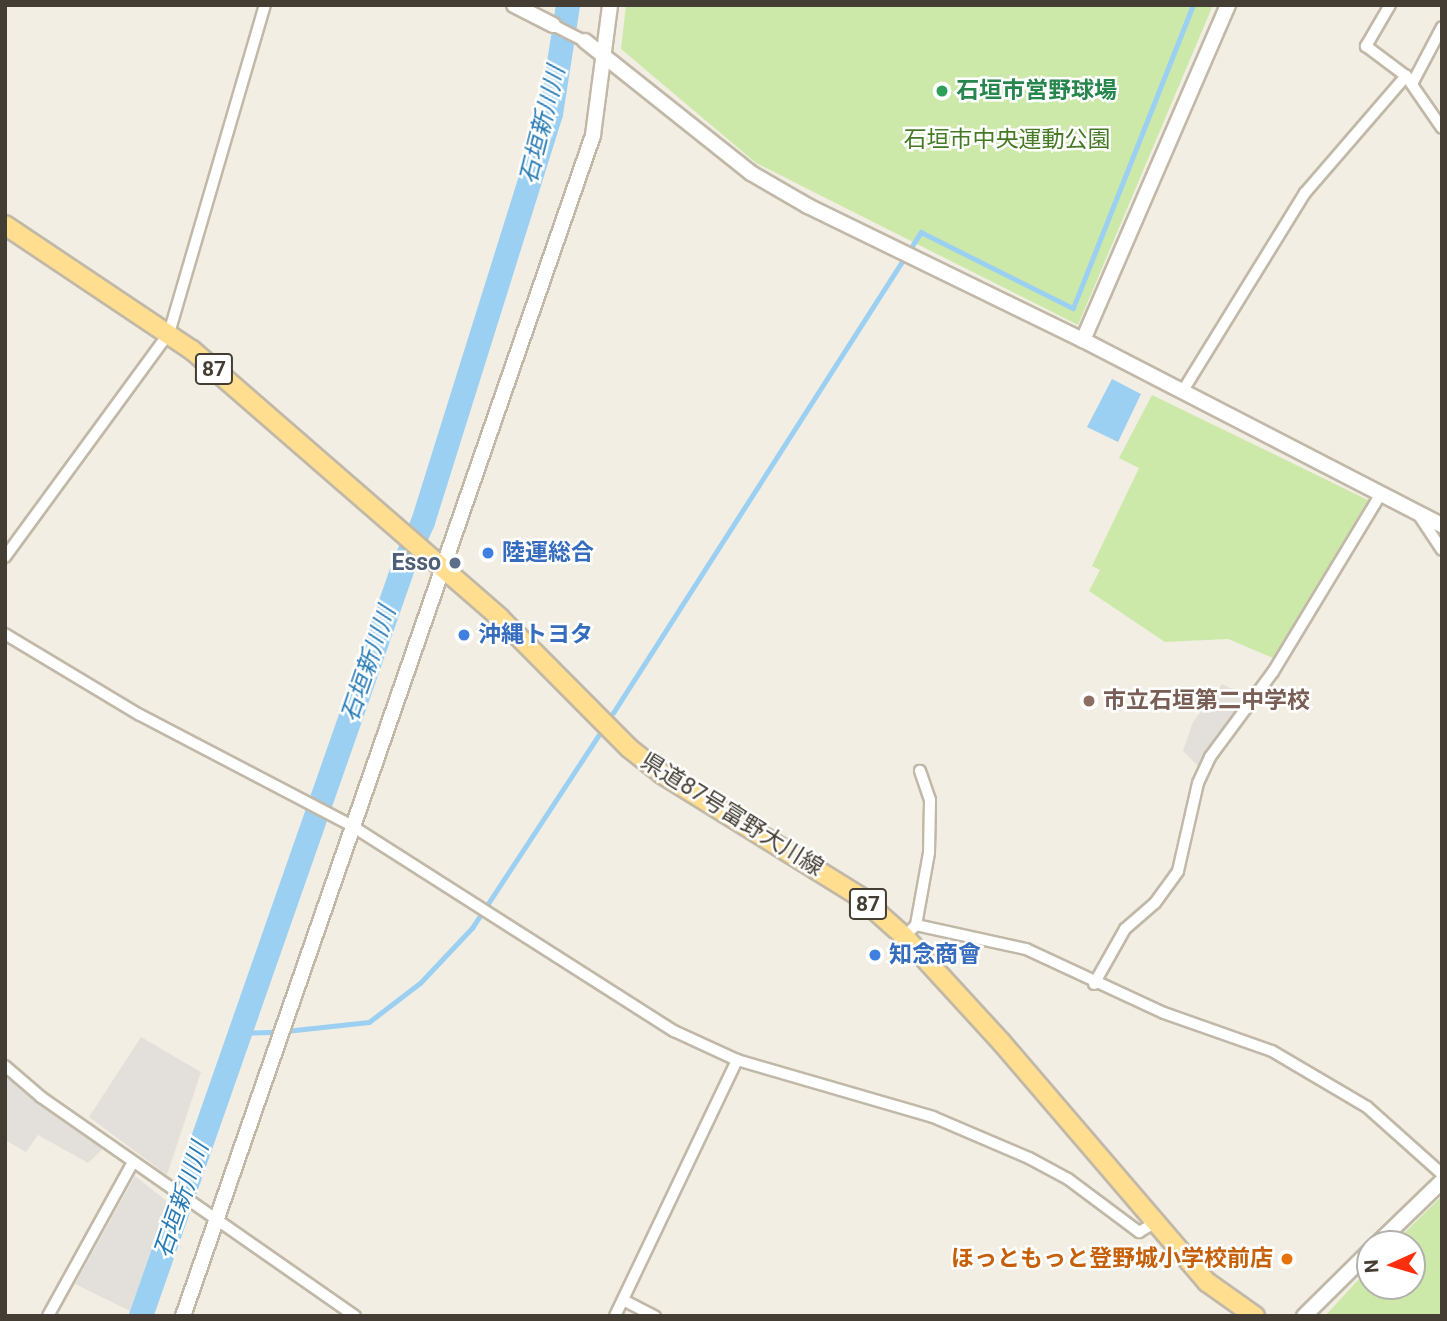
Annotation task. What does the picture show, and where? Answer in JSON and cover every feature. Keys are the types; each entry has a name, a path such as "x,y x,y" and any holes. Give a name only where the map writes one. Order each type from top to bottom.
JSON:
{"main road":[{"name":"県道87号富野大川線","path":"5,225 169,333 443,567 533,649 629,748 689,793 860,897 910,931 1207,1282 1255,1316"}],"street":[{"path":"5,557 169,333 265,5"},
{"path":"514,5 585,41 604,54 751,173 921,264 1083,340 1442,525"},
{"path":"183,1316 593,135 610,5"},
{"path":"1083,340 1228,5"},
{"path":"1390,5 1366,46 1409,80 1442,128"},
{"path":"1182,392 1305,193 1409,80 1442,27"},
{"path":"1094,984 1125,929 1155,903 1178,871 1198,783 1210,757 1273,672 1380,495"},
{"path":"1418,514 1442,550"},
{"path":"5,634 140,715 300,795 674,1031 737,1060 933,1117 1068,1179 1139,1232 1156,1222"},
{"path":"920,771 930,800 929,853 910,931 1026,950 1094,984 1272,1051 1367,1107 1442,1174"},
{"path":"615,1316 737,1060"},
{"path":"5,1066 41,1097 161,1183 355,1316"},
{"path":"48,1316 133,1161"},
{"path":"1391,1230 1442,1181"},
{"path":"1304,1316 1356,1265"},
{"path":"622,1300 655,1316"}],"green space":[{"name":"石垣市中央運動公園","path":"626,5 1213,5 1078,325 756,163 621,49"},
{"path":"1152,395 1368,500 1273,658 1228,639 1165,642 1089,591 1100,570 1092,566 1139,468 1119,458"},
{"path":"1442,1196 1442,1316 1325,1316 1356,1282 1356,1300 1426,1300 1426,1230 1407,1230"}],"shaded area":[{"path":"1222,684 1247,696 1199,767 1183,751 1193,722"},
{"path":"141,1037 201,1072 167,1175 89,1117"},
{"path":"5,1070 107,1145 88,1163 38,1135 26,1152 5,1140"},
{"path":"135,1176 168,1202 130,1311 75,1284"}],"water":[{"path":"1112,379 1141,394 1118,442 1087,427"}],"waterway":[{"name":"石垣新川川","path":"141,1316 405,562 423,522 551,114 568,5"},
{"path":"613,713 921,232 1073,308 1193,5"},
{"path":"286,1031 369,1022 420,983 472,928 598,736"},
{"path":"239,1033 277,1032"}],"place":[{"name":"石垣市営野球場","path":"942,91"},
{"name":"陸運総合","path":"488,553"},
{"name":"Esso","path":"455,563"},
{"name":"沖縄トヨタ","path":"464,635"},
{"name":"市立石垣第二中学校","path":"1089,701"},
{"name":"知念商會","path":"875,955"},
{"name":"ほっともっと登野城小学校前店","path":"1287,1259"}]}
